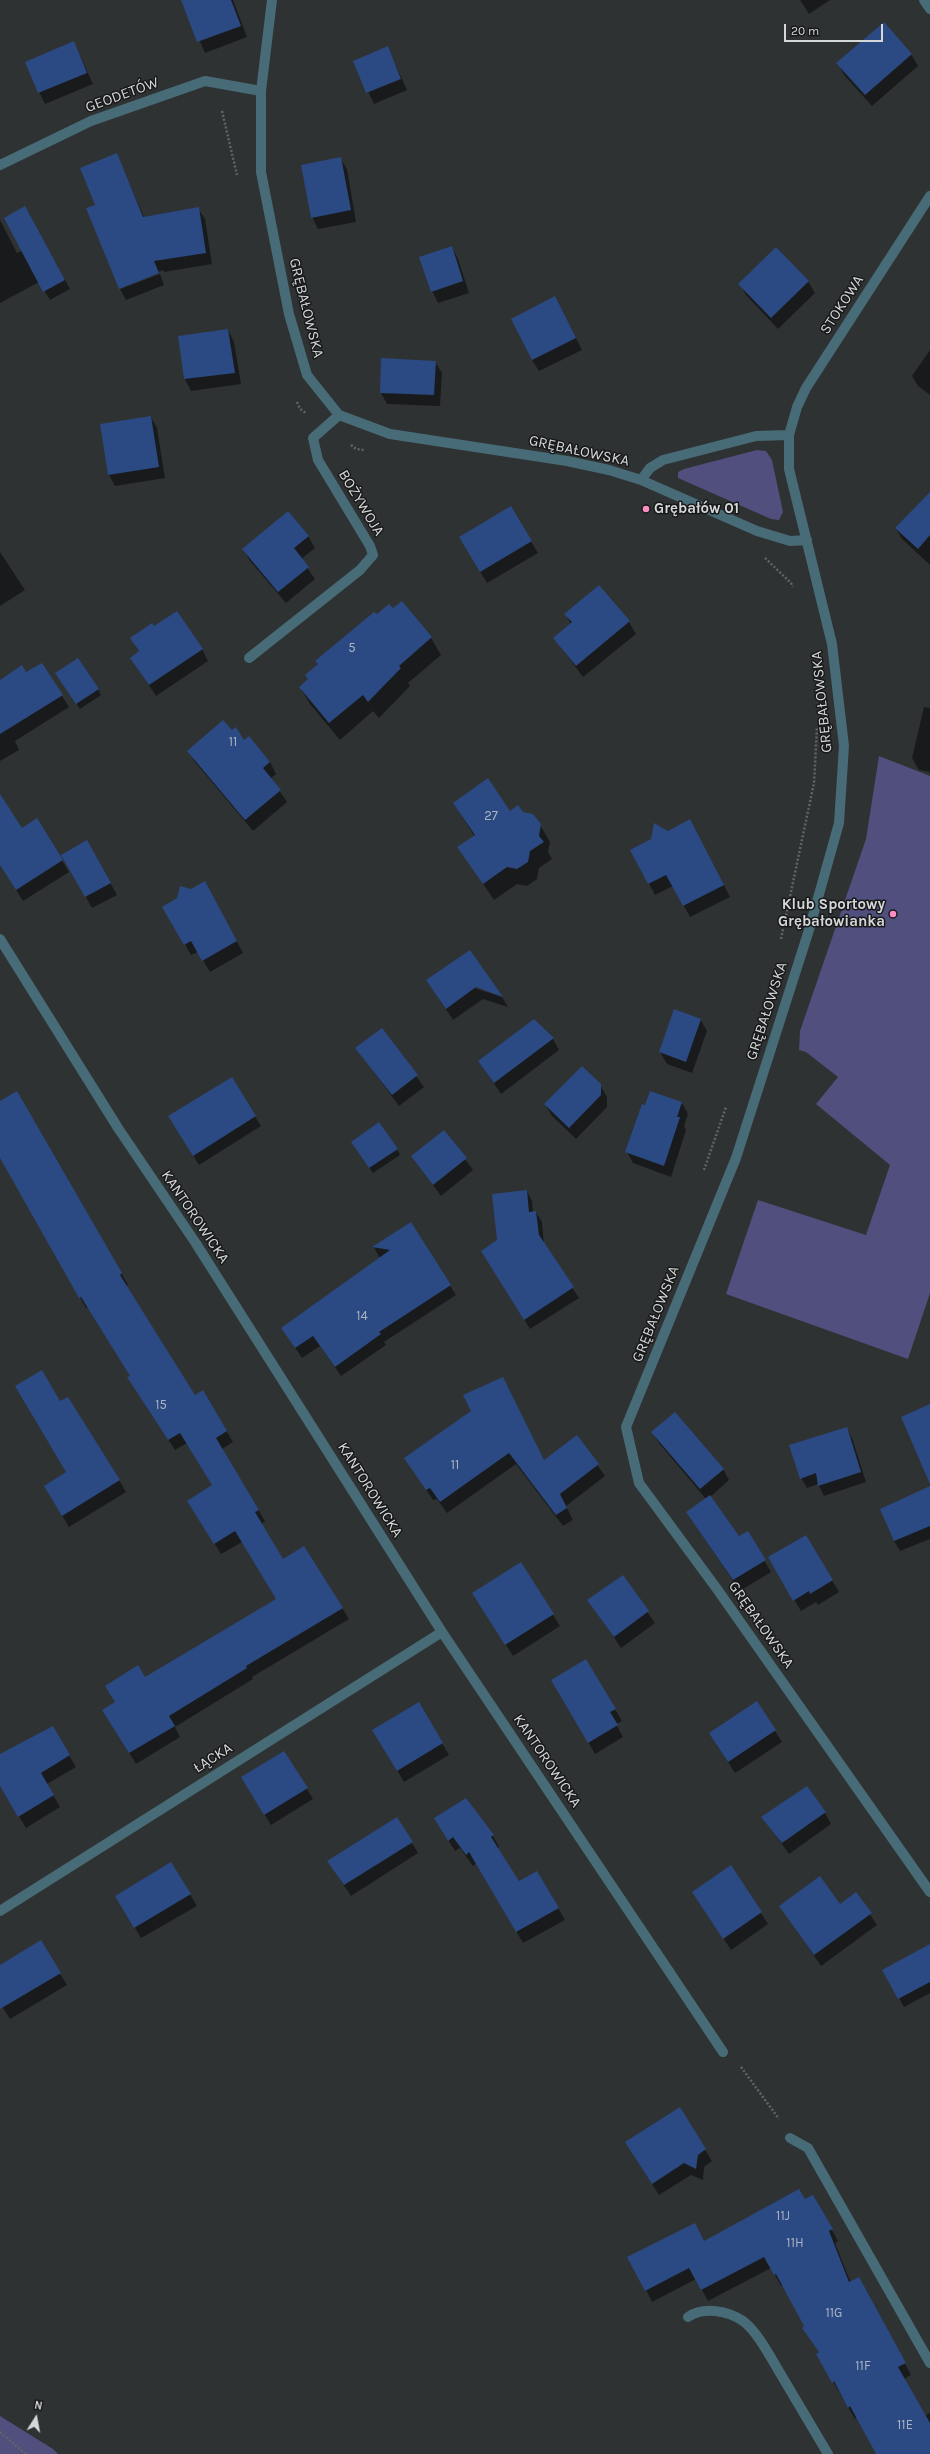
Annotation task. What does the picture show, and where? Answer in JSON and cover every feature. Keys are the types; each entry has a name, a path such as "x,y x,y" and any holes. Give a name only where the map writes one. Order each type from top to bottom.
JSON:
{"street":[{"name":"GRĘBAŁOWSKA","path":"272,0 261,91 261,172 289,314 307,375 339,415 390,434 567,461 641,480 757,531 790,540 807,540 832,644 844,746 839,824 809,930 736,1158 626,1427 639,1483 717,1589 930,1892"},
{"path":"924,0 930,9"},
{"name":"GEODETÓW","path":"0,165 90,121 205,81 261,91"},
{"name":"STOKOWA","path":"807,540 789,469 788,435 797,407 806,388 930,196"},
{"name":"BOŻYWOJA","path":"249,658 360,570 373,555 370,546 318,460 313,438 339,415"},
{"path":"641,480 650,468 663,460 756,436 788,435"},
{"name":"KANTOROWICKA","path":"0,939 118,1128 195,1242 442,1632 723,2052"},
{"name":"ŁĄCKA","path":"0,1911 442,1632"},
{"path":"790,2138 808,2148 930,2363"},
{"path":"688,2317 694,2313 714,2310 725,2312 744,2321 764,2347 828,2454"}],"path":[{"path":"222,111 238,179"},
{"path":"295,395 300,409 356,449 372,451"},
{"path":"762,555 791,583 794,590"},
{"path":"780,942 814,783 817,722"},
{"path":"702,1176 728,1104"},
{"path":"723,2052 740,2066 779,2120"},
{"path":"0,2432 26,2454"}],"shaded area":[{"path":"757,450 766,451 772,460 783,512 779,520 771,519 678,478 678,472 684,469"},
{"path":"879,756 930,776 930,1293 908,1359 726,1294 758,1200 866,1235 890,1165 816,1104 838,1077 806,1052 799,1050 800,1031 866,839"},
{"path":"0,2416 53,2449 58,2454 0,2454"}],"building":[{"path":"181,0 231,0 241,26 197,42"},
{"path":"884,22 912,54 865,95 836,63"},
{"path":"74,41 87,73 38,93 25,62"},
{"path":"388,46 401,79 366,93 353,61"},
{"path":"117,153 143,217 199,207 206,253 154,261 159,273 119,289 86,208 95,205 80,168"},
{"path":"341,157 351,210 311,218 301,165"},
{"path":"25,206 65,280 43,292 4,218"},
{"path":"452,246 463,281 431,292 419,257"},
{"path":"776,247 809,281 771,318 738,284"},
{"path":"555,296 576,338 532,360 511,319"},
{"path":"228,329 235,373 184,379 178,336"},
{"path":"381,358 436,361 434,395 380,393"},
{"path":"151,416 159,467 108,475 100,424"},
{"path":"930,492 930,535 918,549 895,528"},
{"path":"511,506 532,541 480,572 459,537"},
{"path":"288,511 309,536 294,548 309,567 278,592 242,549"},
{"path":"599,585 630,621 576,666 553,638 572,622 564,614"},
{"path":"402,601 432,637 399,666 401,668 368,702 363,695 329,723 299,687 308,679 305,675 318,664 315,661 374,612 377,614 389,604 393,608"},
{"path":"177,611 203,649 149,685 130,658 139,651 130,638 152,623 154,626"},
{"path":"78,658 99,689 76,704 55,673"},
{"path":"42,663 63,695 0,734 0,680 22,665 26,672"},
{"path":"223,720 232,730 236,727 244,740 249,736 270,762 263,768 281,790 245,820 187,751"},
{"path":"488,778 510,811 518,805 523,812 533,814 541,824 539,836 544,842 530,851 528,862 517,869 507,867 483,884 457,847 475,835 453,803"},
{"path":"0,794 22,828 37,818 63,860 16,890 0,865"},
{"path":"690,819 724,885 683,906 666,875 648,884 630,850 651,839 654,823 668,831"},
{"path":"87,840 111,883 85,897 61,855"},
{"path":"205,881 237,941 202,961 191,941 184,945 162,907 177,898 180,886 191,889"},
{"path":"470,950 503,997 476,987 446,1009 426,980"},
{"path":"674,1009 701,1019 686,1062 659,1052"},
{"path":"534,1019 554,1038 494,1083 478,1061"},
{"path":"382,1028 418,1075 392,1095 355,1048"},
{"path":"582,1066 601,1084 601,1095 569,1128 544,1104"},
{"path":"232,1077 256,1116 193,1156 168,1116"},
{"path":"17,1091 122,1273 120,1275 195,1395 203,1390 227,1431 216,1438 259,1510 255,1512 283,1559 304,1546 343,1608 246,1666 247,1668 169,1716 175,1726 129,1753 102,1710 115,1702 105,1686 138,1665 145,1677 276,1599 235,1531 214,1544 187,1501 212,1485 180,1433 168,1440 127,1377 130,1376 81,1297 79,1298 0,1158 0,1101"},
{"path":"650,1091 682,1102 677,1117 680,1117 664,1166 625,1152 642,1104 645,1105"},
{"path":"379,1122 398,1149 369,1168 351,1142"},
{"path":"444,1130 467,1158 433,1185 411,1156"},
{"path":"527,1190 529,1212 536,1211 539,1235 574,1287 524,1320 481,1251 497,1240 492,1194"},
{"path":"411,1222 451,1285 379,1332 381,1334 335,1367 313,1336 295,1348 281,1328 390,1250 372,1247"},
{"path":"42,1370 60,1401 68,1397 120,1480 62,1516 44,1486 66,1472 15,1386"},
{"path":"503,1377 544,1460 577,1435 599,1464 560,1494 567,1508 556,1515 509,1453 440,1502 430,1488 426,1490 404,1458 471,1411 463,1395"},
{"path":"930,1404 930,1484 901,1417"},
{"path":"675,1412 724,1469 700,1489 651,1432"},
{"path":"847,1427 861,1472 818,1486 816,1473 800,1479 789,1445"},
{"path":"930,1486 930,1526 894,1541 880,1509"},
{"path":"710,1495 739,1536 748,1531 766,1560 733,1580 686,1512"},
{"path":"806,1535 833,1580 810,1594 809,1591 793,1601 768,1557"},
{"path":"521,1562 554,1614 505,1645 472,1593"},
{"path":"623,1575 649,1611 614,1637 587,1600"},
{"path":"586,1659 616,1709 610,1712 618,1725 588,1743 551,1680"},
{"path":"757,1701 776,1730 728,1762 709,1733"},
{"path":"419,1702 443,1743 397,1771 372,1730"},
{"path":"53,1726 70,1755 41,1773 54,1795 18,1817 0,1786 0,1754"},
{"path":"284,1751 308,1788 264,1815 241,1777"},
{"path":"807,1786 826,1812 782,1843 761,1817"},
{"path":"466,1798 494,1835 491,1837 519,1881 537,1871 559,1908 516,1932 469,1852 466,1855 453,1837 448,1841 434,1818"},
{"path":"397,1817 413,1842 344,1885 327,1861"},
{"path":"171,1862 191,1894 134,1928 115,1896"},
{"path":"731,1865 762,1912 723,1939 692,1892"},
{"path":"820,1876 840,1904 856,1892 872,1913 814,1955 779,1906"},
{"path":"41,1940 61,1973 0,2009 0,1965"},
{"path":"930,1944 930,1982 898,1999 882,1970"},
{"path":"680,2107 706,2149 698,2155 696,2169 684,2163 652,2184 625,2142"},
{"path":"799,2189 805,2199 813,2195 833,2229 829,2231 849,2282 859,2277 906,2363 898,2367 930,2423 930,2454 876,2454 850,2406 848,2408 834,2381 832,2383 816,2354 819,2352 802,2328 804,2326 776,2274 774,2275 764,2257 701,2290 689,2268 645,2291 627,2257 695,2223 704,2241"}],"place":[{"name":"Grębałów 01","path":"646,509"},
{"name":"Klub Sportowy Grębałowianka","path":"893,914"}]}
